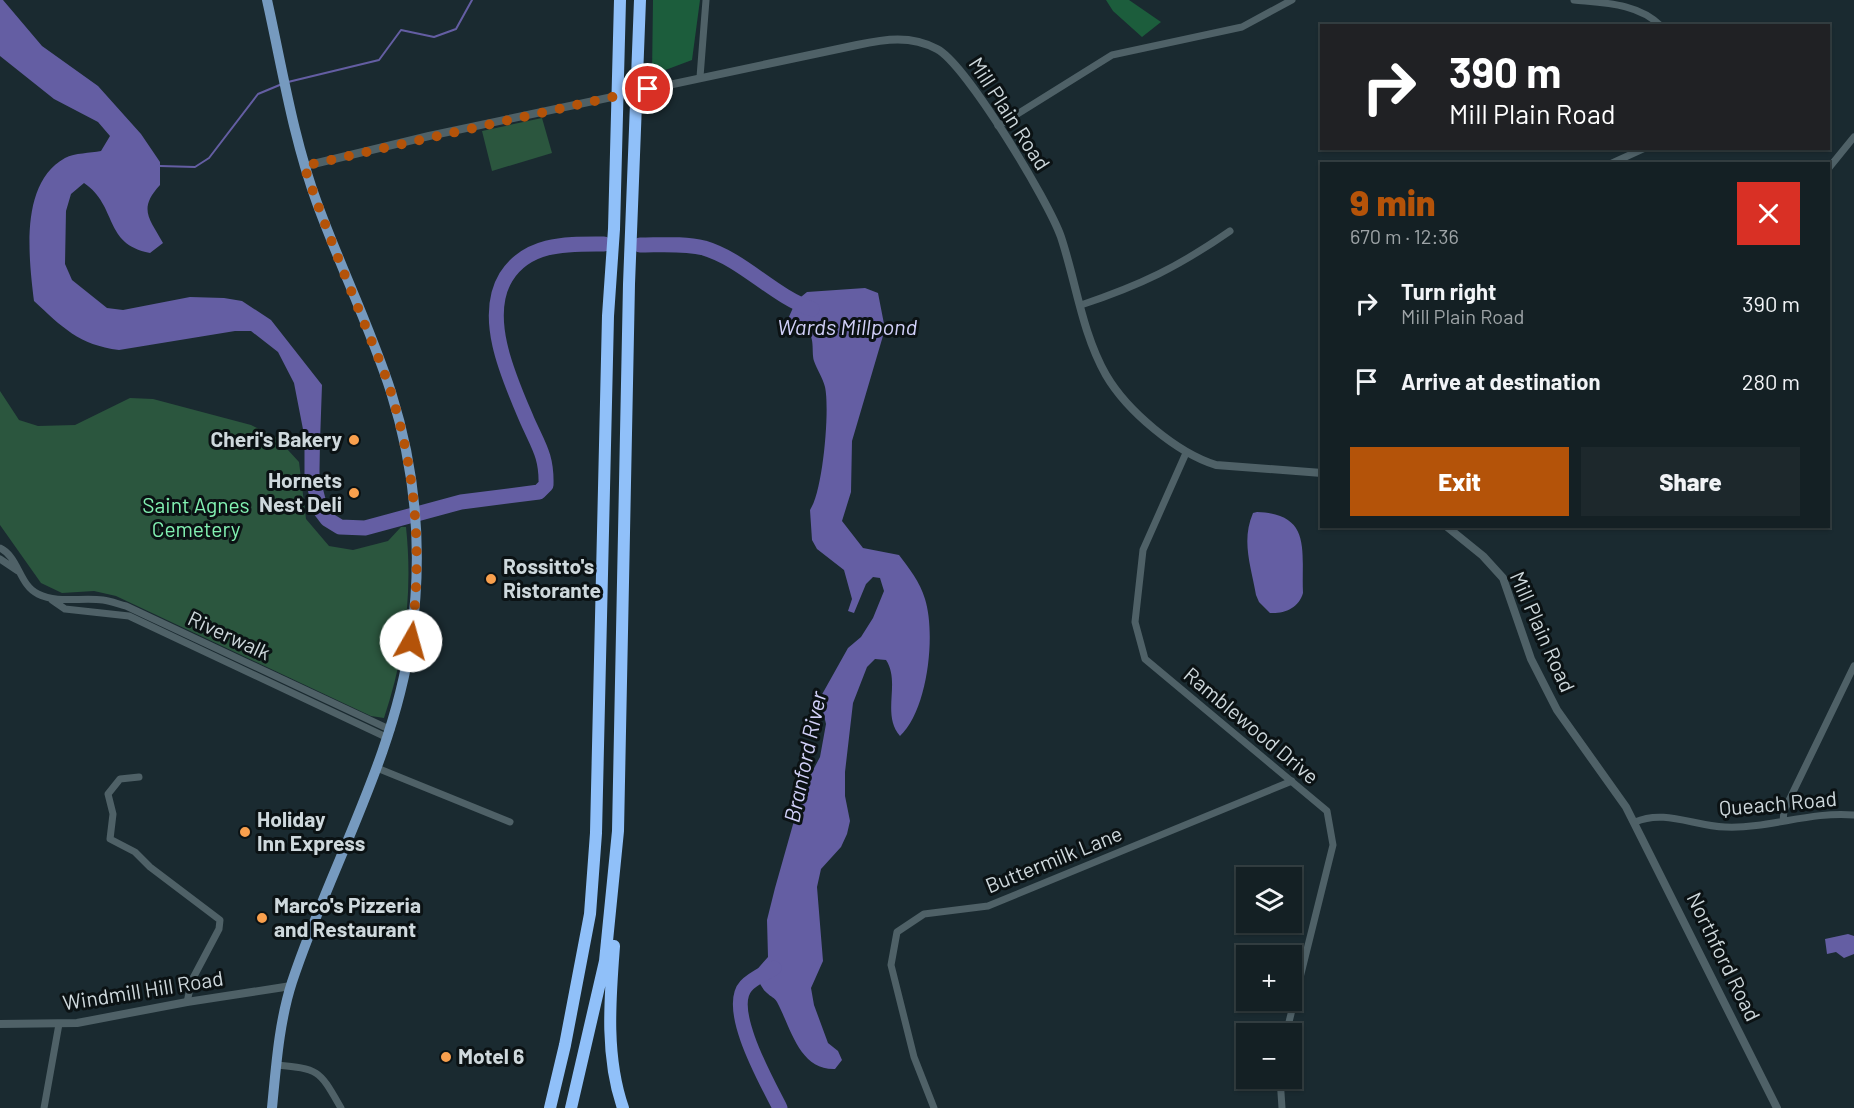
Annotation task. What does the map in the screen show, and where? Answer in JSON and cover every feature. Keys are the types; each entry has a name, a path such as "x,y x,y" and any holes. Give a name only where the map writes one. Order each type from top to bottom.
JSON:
{"highway":[{"path":"550,1108 590,914 595,844 608,316 614,229 620,0"},
{"path":"623,1108 611,1049 610,997 618,909 629,284 638,102 640,0"},
{"path":"571,1108 605,961 618,831"}],"main road":[{"path":"267,0 304,166 389,387 402,432 414,499 417,535 417,592 411,641 389,734 321,902 291,986 276,1065 272,1108"}],"street":[{"path":"700,77 706,0"},
{"path":"998,126 1112,55 1242,27 1292,0"},
{"path":"1574,0 1623,5 1653,18 1659,24"},
{"name":"Mill Plain Road","path":"304,166 700,77 881,40 909,40 937,49 948,56 966,78 998,126 1053,219 1097,356 1110,382 1158,432 1186,453 1216,465 1320,473"},
{"path":"1830,167 1854,137"},
{"path":"1614,162 1641,150"},
{"path":"1081,304 1133,287 1186,261 1230,231"},
{"name":"Ramblewood Drive","path":"1186,453 1143,550 1135,622 1145,658 1327,811 1333,845 1289,1023"},
{"name":"Mill Plain Road","path":"1449,528 1484,556 1503,578 1531,659 1557,710 1635,822"},
{"name":"Riverwalk","path":"0,548 7,551 36,594 59,600 104,600 126,606 389,734"},
{"name":"Riverwalk","path":"0,559 20,573"},
{"name":"Riverwalk","path":"48,597 65,609 129,616 389,734"},
{"path":"1783,821 1784,811 1854,666"},
{"path":"377,768 510,822"},
{"path":"139,777 120,779 108,794 113,814 110,839 135,852 150,867 220,920 219,929 192,980 187,1002"},
{"name":"Buttermilk Lane","path":"934,1108 914,1057 891,965 897,932 924,914 988,906 1292,781"},
{"name":"Queach Road","path":"1635,822 1651,815 1723,827 1761,826 1829,813 1854,815"},
{"name":"Northford Road","path":"1635,822 1778,1108"},
{"name":"Windmill Hill Road","path":"0,1024 77,1023 187,1002 291,986"},
{"path":"44,1108 59,1024"},
{"path":"276,1065 309,1068 317,1072 340,1108"},
{"path":"1281,1089 1282,1108"}],"green space":[{"path":"653,0 700,0 692,60 652,75"},
{"path":"1106,0 1129,0 1161,22 1142,37 1113,11"},
{"path":"542,118 552,153 492,171 482,131"},
{"name":"Saint Agnes Cemetery","path":"0,391 19,420 38,426 75,425 130,398 153,399 251,425 277,438 299,462 306,519 329,546 353,550 388,541 401,527 406,527 408,600 406,624 397,671 384,718 371,716 116,596 94,591 62,593 41,583 0,525"}],"water":[{"path":"0,0 3,0 42,46 98,86 141,134 160,162 160,185 149,201 148,214 163,243 150,253 125,242 117,233 102,202 84,183 71,194 66,211 65,264 72,280 107,308 123,310 190,297 224,298 242,301 271,320 322,385 319,470 308,455 294,383 278,352 251,331 235,331 119,350 105,348 82,339 63,327 34,301 30,264 30,223 40,185 50,170 65,158 101,151 110,136 98,122 54,99 0,56"},
{"name":"Wards Millpond","path":"865,288 878,293 885,329 852,441 851,492 842,521 863,548 899,555 910,570 925,599 930,632 923,690 910,724 900,736 892,718 892,678 886,660 875,659 867,667 853,703 845,772 845,796 850,821 841,847 821,869 817,887 823,961 811,988 814,1005 828,1043 838,1051 842,1060 835,1069 813,1063 805,1055 792,1035 777,1002 763,989 754,973 768,957 767,920 775,888 803,789 820,757 826,724 820,698 848,648 861,637 873,618 884,591 880,578 873,577 866,584 854,613 848,611 852,599 844,570 817,549 812,540 810,510 815,500 822,469 826,431 826,398 824,384 814,361 811,335 805,327 788,319 796,301 807,292"},
{"path":"1253,513 1275,514 1288,520 1296,528 1300,538 1303,593 1298,603 1280,612 1270,613 1259,602 1256,595 1247,544 1249,523"},
{"path":"1848,934 1854,936 1854,954 1844,958 1836,952 1827,954 1825,939"}],"waterway":[{"path":"288,82 379,60 401,30 434,37 456,29 472,0"},
{"path":"160,166 195,167 209,158 258,94 282,84"},
{"name":"Branford River","path":"312,441 312,477 321,511 327,519 340,527 365,528 461,502 539,492 546,485 545,466 541,451 506,368 497,330 496,311 499,293 506,277 515,266 537,251 563,245 604,244"},
{"name":"Branford River","path":"640,245 680,245 704,248 732,261 784,296 812,309"},
{"name":"Branford River","path":"774,968 746,986 741,997 741,1011 744,1028 758,1065 780,1108"}],"place":[{"name":"Cheri's Bakery","path":"354,440"},
{"name":"Hornets Nest Deli","path":"354,493"},
{"name":"Rossitto's Ristorante","path":"491,579"},
{"name":"Holiday Inn Express","path":"245,832"},
{"name":"Marco's Pizzeria and Restaurant","path":"262,918"},
{"name":"Motel 6","path":"446,1057"}],"route":[{"path":"411,641 417,592 417,535 411,477 402,432 389,387 304,166 429,136 648,89"}]}
